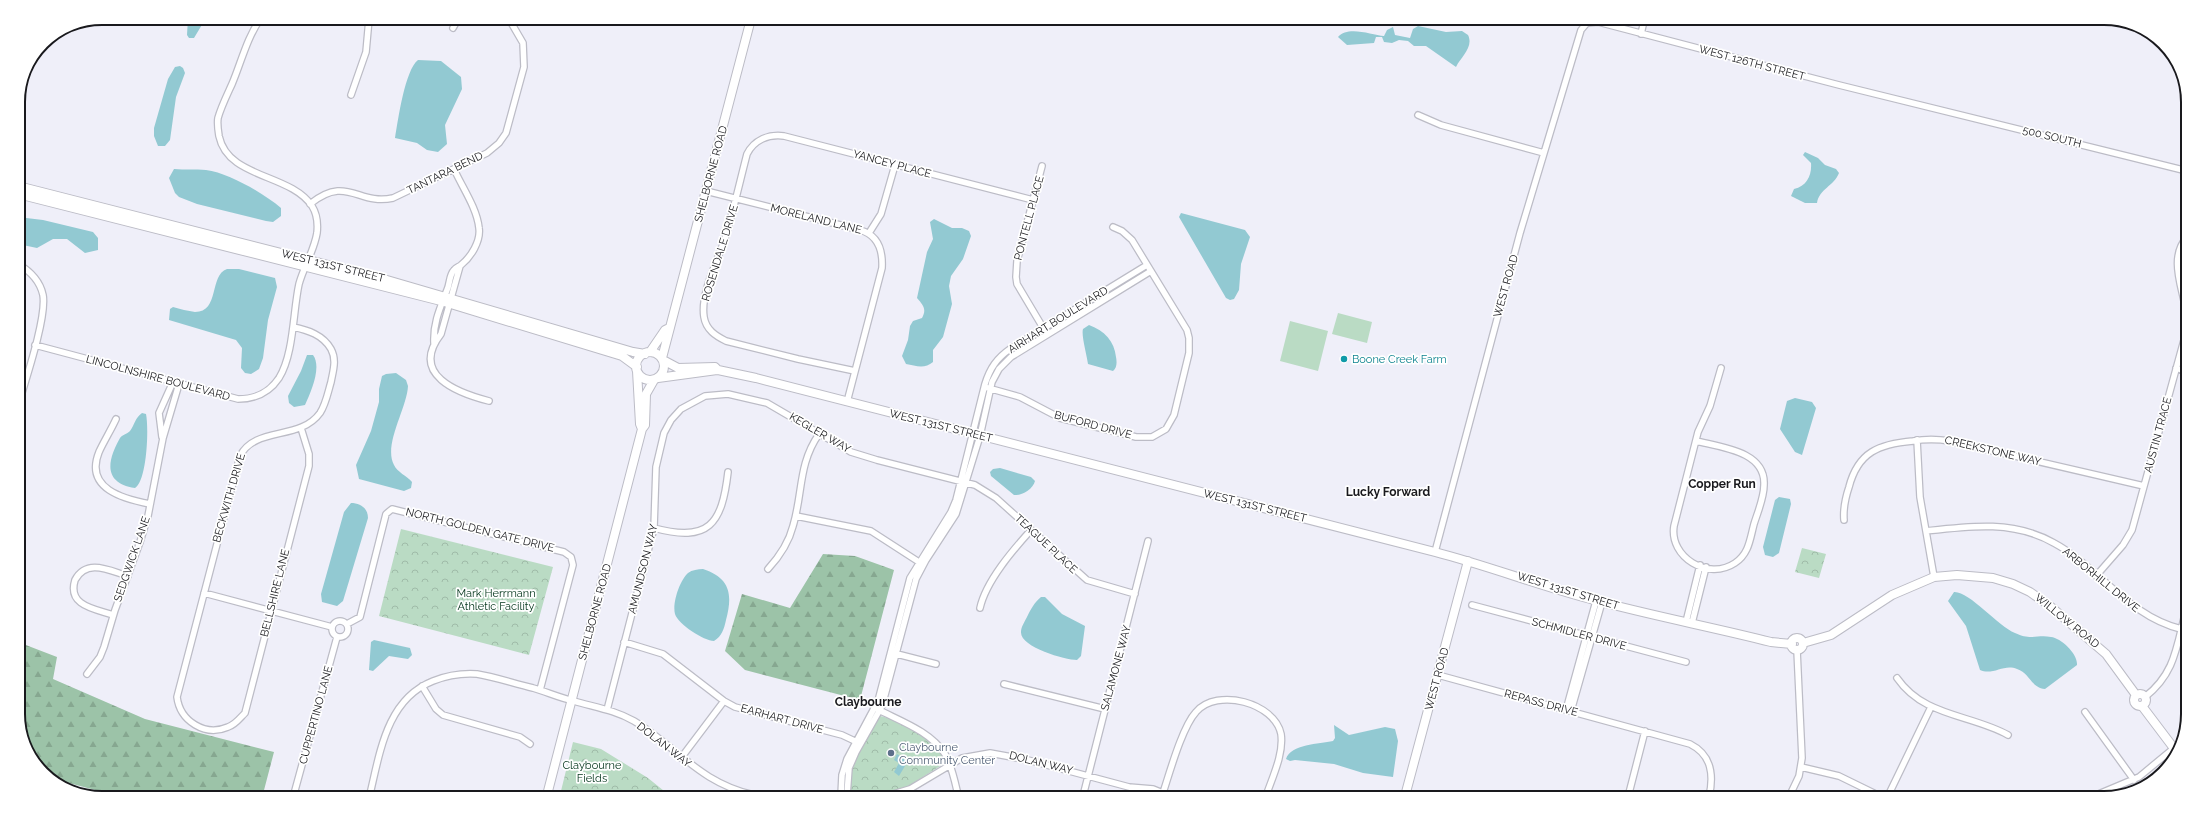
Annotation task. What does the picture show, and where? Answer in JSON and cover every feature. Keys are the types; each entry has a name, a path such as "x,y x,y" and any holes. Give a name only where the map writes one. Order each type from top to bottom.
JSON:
{"street":[{"path":"258,25 253,33 220,114 219,136 224,149 236,162 292,188 310,204"},
{"path":"351,95 366,52 368,25"},
{"name":"TANTARA BEND","path":"310,204 323,194 335,190 388,199 454,169 492,149 503,137 509,124 525,57 521,38 513,25"},
{"name":"SHELBORNE ROAD","path":"662,359 749,25"},
{"name":"WEST ROAD","path":"1435,552 1499,311 1544,153 1581,32 1586,25"},
{"name":"WEST 126TH STREET","path":"1609,25 1917,104"},
{"path":"1641,34 1643,25"},
{"name":"500 SOUTH","path":"1917,104 2181,170"},
{"path":"1418,115 1441,125 1544,153"},
{"name":"YANCEY PLACE","path":"753,145 766,137 784,136 1033,200"},
{"name":"ROSENDALE DRIVE","path":"753,145 747,154 737,199 710,281 704,308 705,322 716,336 726,341 798,359 855,371"},
{"path":"869,233 881,214 895,165"},
{"name":"PONTELL PLACE","path":"1042,166 1017,261 1016,277 1017,284 1046,335"},
{"path":"454,169 477,218 480,229 478,240 470,256 460,266 433,331 434,343 431,352 431,361 440,379 454,390 489,401"},
{"name":"WEST 131ST STREET","path":"25,188 624,349 647,353"},
{"name":"MORELAND LANE","path":"706,191 869,233 882,250 882,268 847,402"},
{"name":"WEST 131ST STREET","path":"25,196 307,264"},
{"name":"LINCOLNSHIRE BOULEVARD","path":"35,345 234,398 256,397 269,390 280,377 293,327 299,287 312,253 317,227 316,216 310,204"},
{"path":"1113,227 1122,231 1132,240 1150,271"},
{"name":"AUSTIN TRACE","path":"2181,246 2178,262 2181,283"},
{"name":"AIRHART BOULEVARD","path":"858,743 878,710 894,653 908,586 956,514 976,435 990,369 1001,355 1147,265"},
{"path":"25,270 35,278 43,294 43,310 25,381"},
{"name":"AIRHART BOULEVARD","path":"987,388 1004,362 1150,271"},
{"name":"BUFORD DRIVE","path":"987,388 1020,397 1060,418 1136,437 1152,437 1159,434 1170,424 1174,415 1190,346 1187,330 1150,271"},
{"name":"WEST 131ST STREET","path":"446,300 622,356 637,369"},
{"name":"BECKWITH DRIVE","path":"203,728 194,724 181,713 177,697 232,482 244,448 254,441 301,428 317,417 323,408 335,360 326,341 316,334 293,327"},
{"name":"SHELBORNE ROAD","path":"647,353 665,330 669,328"},
{"name":"AUSTIN TRACE","path":"2096,576 2129,536 2181,350"},
{"path":"647,353 658,354 662,359 663,371 656,379 645,379 637,369 639,359 647,353"},
{"name":"WEST 131ST STREET","path":"662,359 674,367 715,368 1435,552 1599,602 1794,647"},
{"path":"1696,441 1748,456 1761,470 1764,485 1747,549 1743,557 1724,568 1703,566 1682,556 1676,547 1673,536 1696,441 1710,406 1720,368"},
{"path":"2176,368 2181,370"},
{"name":"SHELBORNE ROAD","path":"637,369 640,424 642,429"},
{"name":"WEST 131ST STREET","path":"656,379 714,372 718,370"},
{"name":"SHELBORNE ROAD","path":"548,791 646,417 647,392 656,379"},
{"name":"SEDGWICK LANE","path":"162,438 159,413 173,382"},
{"name":"SEDGWICK LANE","path":"87,674 100,657 113,614 140,542 150,504 162,438 179,384"},
{"name":"KEGLER WAY","path":"681,409 705,396 737,395 766,403 819,434 862,456 964,481"},
{"name":"AMUNDSON WAY","path":"607,710 654,528 657,458 667,426 681,409"},
{"path":"116,419 99,452 98,474 104,486 119,497 150,504"},
{"name":"BELLSHIRE LANE","path":"203,728 214,730 230,727 244,713 309,466 309,454 301,428"},
{"path":"768,569 786,543 796,516 806,458 819,434"},
{"path":"1917,440 1920,497 1934,577"},
{"name":"CREEKSTONE WAY","path":"1844,520 1843,508 1851,479 1859,463 1868,454 1889,443 1917,440 1950,440 2144,486"},
{"path":"654,528 681,534 694,532 708,526 714,521 723,505 728,472"},
{"name":"TEAGUE PLACE","path":"964,481 992,494 1087,580 1135,594"},
{"name":"NORTH GOLDEN GATE DRIVE","path":"347,624 360,617 388,511 398,509 564,552 571,557 573,566 540,690"},
{"path":"796,516 871,531 922,563"},
{"name":"ARBORHILL DRIVE","path":"1926,531 1981,525 2015,530 2052,542 2142,613 2162,623 2181,629"},
{"path":"980,608 982,598 1014,550 1031,530"},
{"name":"SALAMONE WAY","path":"1084,791 1148,541"},
{"name":"WEST ROAD","path":"1406,791 1468,561"},
{"path":"1689,623 1703,566"},
{"path":"113,614 87,607 79,602 74,594 75,580 85,569 95,567 128,576"},
{"name":"WILLOW ROAD","path":"1794,647 1802,648 1803,643 1831,635 1892,595 1934,577 1957,575 1981,576 2012,584 2030,592 2050,606 2106,654 2136,695"},
{"path":"204,593 332,627"},
{"path":"1569,711 1599,602"},
{"name":"SCHMIDLER DRIVE","path":"1472,605 1686,662"},
{"path":"338,621 343,621 347,624 349,629 347,634 343,637 337,637 332,632 332,627 338,621"},
{"path":"2142,706 2145,702 2145,697 2159,686 2169,671 2181,632"},
{"name":"CUPPERTINO LANE","path":"295,791 337,637"},
{"name":"EARHART DRIVE","path":"624,642 663,654 724,701 741,709 842,735 858,743"},
{"path":"1792,791 1796,784 1802,751 1794,647"},
{"path":"894,653 936,664"},
{"name":"DOLAN WAY","path":"371,791 389,724 403,702 422,686 450,675 467,674 478,674 540,690 572,701 607,710 634,721 681,758 715,781 743,791"},
{"name":"REPASS DRIVE","path":"1438,676 1690,744 1702,752 1712,772 1710,791"},
{"path":"1897,678 1911,694 1931,707 1946,714 1993,727 2008,735"},
{"path":"1004,684 1105,709"},
{"path":"422,686 436,709 443,715 520,737 530,744"},
{"path":"2145,697 2141,694 2136,695 2133,700 2135,704 2142,706 2173,748"},
{"path":"1163,791 1187,728 1197,711 1215,700 1225,699 1252,706 1273,718 1281,736 1278,756 1268,791"},
{"path":"681,758 724,701"},
{"path":"1890,791 1931,707"},
{"path":"878,710 930,738 945,755 950,765 957,791"},
{"path":"2085,712 2134,780"},
{"path":"1630,791 1645,731"},
{"path":"842,791 845,765 858,743"},
{"path":"847,791 849,768 858,743"},
{"name":"DOLAN WAY","path":"903,791 910,789 950,765 969,756 998,753 1129,787 1139,791"},
{"path":"2107,791 2134,780 2170,754"},
{"path":"1800,767 1839,776 1870,791"},
{"name":"DOLAN WAY","path":"1129,787 1136,786 1150,791"}],"green space":[{"path":"1338,313 1372,322 1367,343 1332,334"},
{"path":"1290,321 1328,331 1318,371 1280,361"},
{"name":"Mark Herrmann Athletic Facility","path":"401,529 553,567 529,655 379,616"},
{"path":"1802,548 1826,554 1819,578 1795,572"},
{"path":"823,554 855,556 894,570 860,700 745,670 725,651 742,594 790,608"},
{"path":"25,645 57,657 53,679 145,719 274,752 264,791 97,790 63,781 47,769 33,748 26,729 25,719"},
{"path":"880,716 908,727 928,741 936,748 945,763 904,789 897,791 850,791 850,775 856,756"},
{"name":"Claybourne Fields","path":"573,742 601,749 648,778 664,791 561,791"}],"water":[{"path":"188,25 202,25 194,38 189,38 187,35"},
{"path":"1418,26 1446,32 1462,31 1468,35 1468,48 1456,67 1426,46 1414,46 1408,41 1399,40 1392,43 1384,42 1382,37 1376,37 1374,43 1347,45 1338,37 1342,33 1354,31 1384,36 1387,30 1393,27 1395,35 1410,38 1413,29"},
{"path":"418,60 441,61 461,77 462,89 445,125 447,144 438,152 427,150 417,143 395,138 406,84 413,65"},
{"path":"180,66 183,68 185,73 176,97 170,140 165,146 158,146 154,136 154,128 168,79 175,67"},
{"path":"1805,152 1818,158 1825,165 1836,169 1839,173 1834,181 1818,198 1817,203 1805,203 1791,196 1794,189 1799,188 1805,183 1811,172 1811,163 1803,155"},
{"path":"174,169 206,170 235,179 265,196 281,208 281,216 273,222 266,221 197,204 179,197 175,193 169,178"},
{"path":"1181,213 1245,230 1250,237 1241,264 1239,290 1234,299 1230,300 1226,298 1179,217"},
{"path":"25,218 43,220 93,232 98,238 98,250 85,253 67,239 53,239 37,248 25,245"},
{"path":"934,219 952,228 962,228 969,231 971,236 963,259 951,276 949,286 952,304 943,337 933,350 933,362 927,366 917,366 906,364 902,356 908,340 910,326 913,321 922,318 924,312 923,305 917,298 927,252 933,239 930,222"},
{"path":"227,269 239,269 275,278 277,287 268,320 263,358 259,369 251,374 245,373 241,368 242,348 236,340 169,320 170,309 173,307 195,312 203,310 208,306 218,278 221,273"},
{"path":"1089,325 1100,330 1111,341 1117,361 1116,367 1113,371 1088,364 1083,341 1083,329"},
{"path":"307,355 313,355 315,360 315,380 305,405 294,407 289,403 288,396 301,371"},
{"path":"396,373 406,380 408,386 407,395 396,426 391,447 391,457 395,467 412,482 411,488 404,491 359,479 356,465 371,431 379,402 379,389 382,376"},
{"path":"1795,398 1812,402 1816,408 1802,455 1795,452 1780,429 1787,401"},
{"path":"142,413 146,414 147,421 145,465 139,483 135,488 117,481 111,470 111,463 112,455 120,438 130,431 136,419"},
{"path":"1000,468 1031,477 1035,481 1034,484 1024,493 1014,495 991,476 990,472 993,469"},
{"path":"1779,497 1790,499 1791,504 1779,553 1773,557 1765,555 1763,547 1775,500"},
{"path":"351,503 363,507 367,511 368,518 343,601 337,606 322,602 321,594 344,512"},
{"path":"703,569 719,577 724,582 729,595 728,611 724,626 721,635 714,641 704,638 686,627 677,618 674,609 677,592 685,576 695,570"},
{"path":"1954,592 1960,593 1967,597 2000,624 2015,633 2026,637 2046,636 2059,640 2068,647 2075,656 2077,665 2045,689 2037,686 2025,674 2017,669 2008,667 1989,672 1980,670 1966,626 1948,601"},
{"path":"1041,597 1045,597 1062,614 1085,626 1081,656 1077,660 1063,658 1044,652 1028,643 1023,638 1021,632 1023,624 1033,606"},
{"path":"374,640 410,648 412,655 408,659 389,656 373,671 369,670 371,642"},
{"path":"1334,725 1349,735 1385,727 1395,729 1398,741 1393,777 1363,773 1334,764 1295,760 1290,761 1286,759 1293,750 1313,744 1333,741 1335,738"},
{"path":"897,754 908,761 899,776 894,772 899,763 894,760"}],"place":[{"name":"Boone Creek Farm","path":"1344,359"},
{"name":"Claybourne Community Center","path":"891,753"}],"district":[{"name":"Copper Run","path":"1722,484"},
{"name":"Lucky Forward","path":"1388,492"},
{"name":"Claybourne","path":"868,702"}]}
